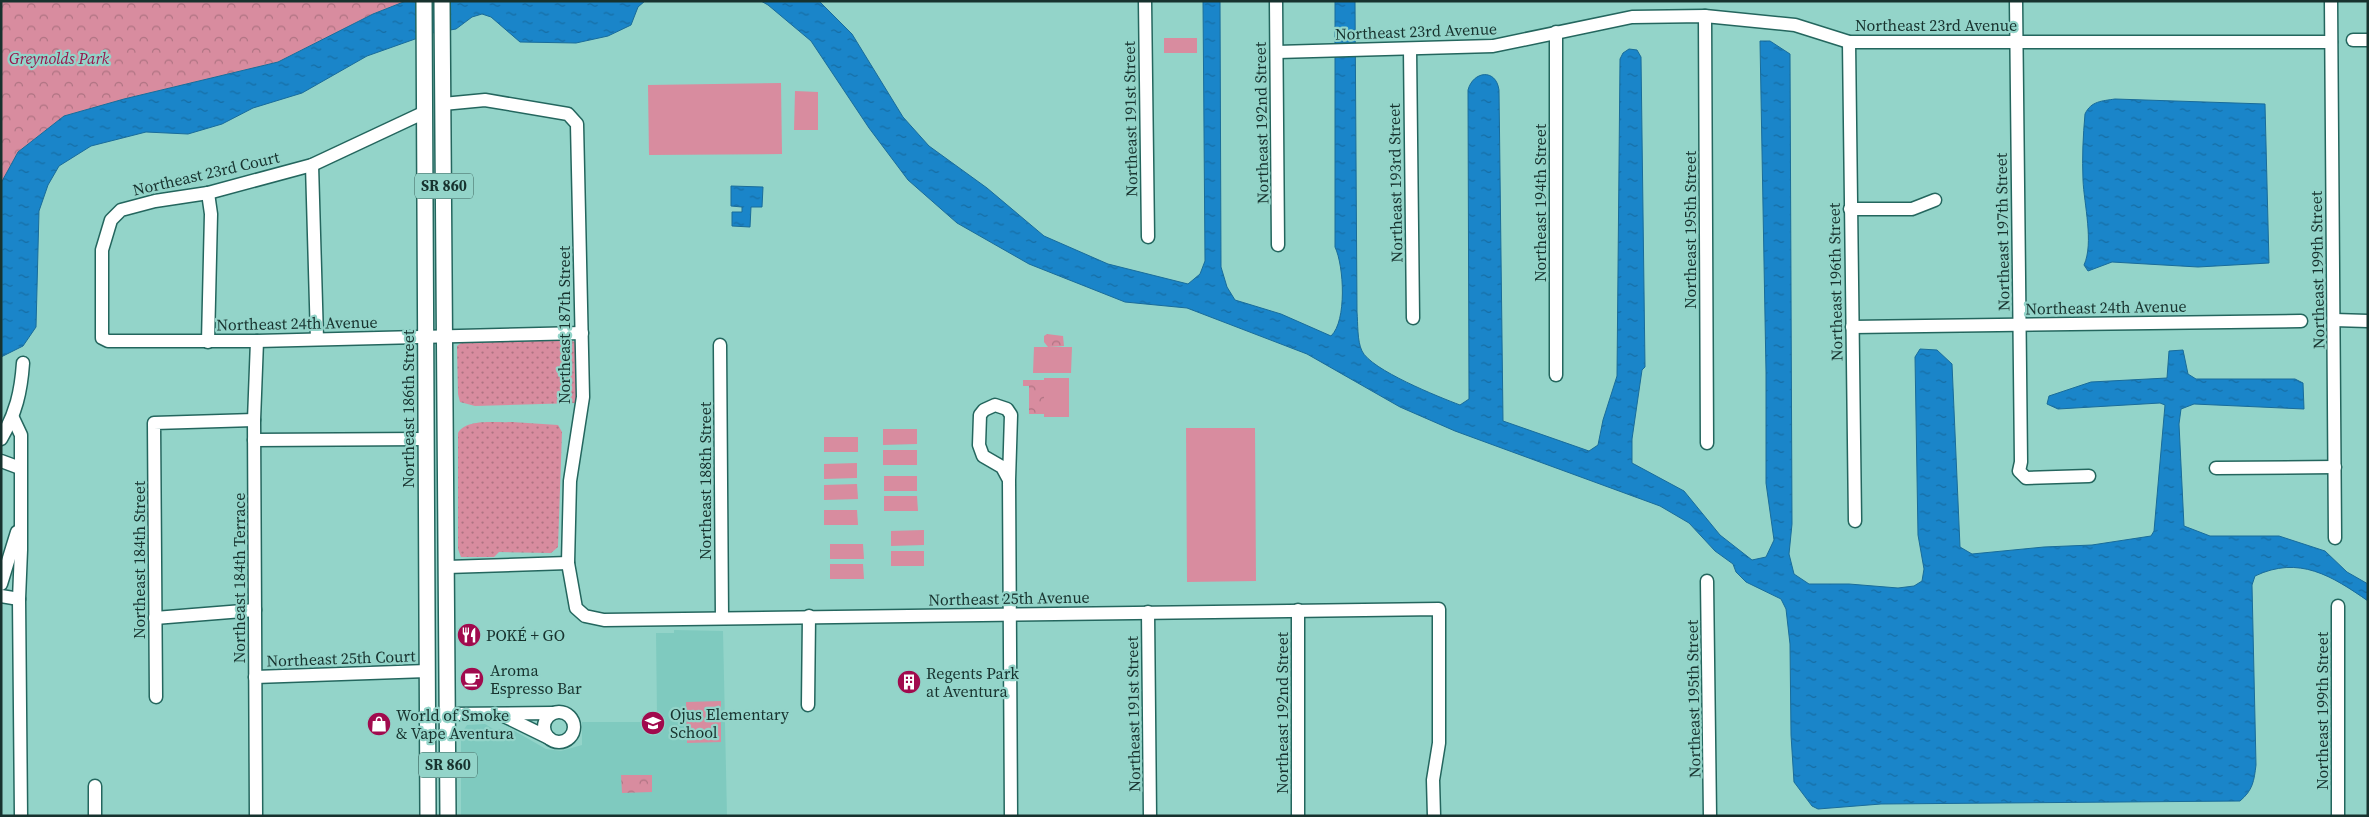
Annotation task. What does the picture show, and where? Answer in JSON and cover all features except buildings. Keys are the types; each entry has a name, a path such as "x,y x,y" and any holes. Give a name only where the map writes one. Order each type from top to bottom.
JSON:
{"main road":[{"name":"Northeast 186th Street","path":"424,1 423,113 428,816"},
{"name":"SR 860","path":"442,1 448,816"},
{"path":"426,530 436,556 447,567"},
{"path":"427,676 440,707 447,714"}],"street":[{"name":"Northeast 191st Street","path":"1145,1 1148,237"},
{"name":"Northeast 192nd Street","path":"1276,1 1278,245"},
{"name":"Northeast 197th Street","path":"2016,1 2022,462 2019,471 2026,478 2089,476"},
{"name":"Northeast 199th Street","path":"2331,1 2336,538"},
{"name":"Northeast 23rd Avenue","path":"1277,52 1493,46 1632,16 1705,16 1796,25 1849,42 2331,42"},
{"name":"Northeast 195th Street","path":"1705,16 1708,443"},
{"name":"Northeast 194th Street","path":"1556,32 1556,375"},
{"path":"2354,40 2368,40"},
{"name":"Northeast 196th Street","path":"1849,42 1855,521"},
{"name":"Northeast 193rd Street","path":"1410,49 1413,318"},
{"name":"Northeast 187th Street","path":"443,104 485,100 568,114 577,124 583,396 570,481 568,563 573,581 574,604 580,613"},
{"name":"Northeast 23rd Court","path":"102,338 102,250 111,220 121,210 155,201 208,193 312,165 423,113"},
{"path":"312,165 317,339"},
{"path":"208,193 211,214 208,342"},
{"path":"1850,209 1912,209 1935,200"},
{"path":"2334,320 2368,322"},
{"name":"Northeast 24th Avenue","path":"1852,327 2301,321"},
{"name":"Northeast 24th Avenue","path":"102,338 108,341 208,342 582,333"},
{"name":"Northeast 184th Terrace","path":"256,816 254,420 257,341"},
{"name":"Northeast 188th Street","path":"720,345 722,618"},
{"path":"1,439 13,418 22,390 23,363"},
{"path":"1009,480 1002,467 983,456 979,445 980,414 995,405 1006,409 1010,414 1010,816"},
{"path":"13,418 21,435 20,520 17,549 21,816"},
{"name":"Northeast 184th Street","path":"156,697 154,423 254,420"},
{"path":"254,440 426,439"},
{"path":"1,461 20,468"},
{"path":"2216,468 2336,467"},
{"path":"1,584 17,549"},
{"path":"447,567 568,563"},
{"name":"Northeast 195th Street","path":"1707,581 1710,816"},
{"path":"1,596 19,599"},
{"name":"Northeast 199th Street","path":"2338,606 2338,816"},
{"name":"Northeast 25th Avenue","path":"580,613 589,618 604,620 1439,608 1439,742 1433,780 1434,816"},
{"path":"156,618 255,610"},
{"name":"Northeast 192nd Street","path":"1298,610 1298,816"},
{"name":"Northeast 191st Street","path":"1148,612 1150,816"},
{"path":"808,705 809,616"},
{"name":"Northeast 25th Court","path":"255,676 427,676"},
{"path":"549,738 544,729 544,724 553,712"},
{"path":"447,714 562,712 571,717 574,731 563,742 553,741 502,714"},
{"path":"95,786 95,816"}],"shaded area":[{"name":"Ojus Elementary School","path":"674,630 723,631 727,816 461,816 461,734 467,725 485,724 493,729 511,729 546,749 561,751 582,745 582,722 652,722 657,715 656,633 674,633"}],"green space":[{"name":"Greynolds Park","path":"1,1 406,1 373,14 278,62 124,99 64,116 18,152 1,183"},
{"path":"1164,38 1197,38 1197,53 1164,53"},
{"path":"781,83 782,154 649,155 648,85"},
{"path":"795,91 818,92 818,130 794,130"},
{"path":"1047,334 1063,336 1064,346 1048,347 1044,342 1044,336"},
{"path":"571,340 578,344 576,403 475,406 460,402 458,394 457,346 461,343"},
{"path":"1034,347 1072,347 1071,373 1033,373"},
{"path":"1044,378 1069,378 1069,417 1044,417"},
{"path":"1023,380 1044,380 1044,414 1029,414 1029,386 1023,386"},
{"path":"512,422 558,425 562,432 558,547 551,553 499,552 494,557 461,557 458,549 458,433 462,428 475,423"},
{"path":"1186,428 1255,428 1256,581 1187,582"},
{"path":"883,429 917,429 917,444 883,445"},
{"path":"824,437 858,437 858,452 824,452"},
{"path":"883,450 917,450 917,465 883,465"},
{"path":"857,463 857,478 824,479 824,464"},
{"path":"884,476 917,476 917,491 884,491"},
{"path":"857,484 858,499 824,500 824,485"},
{"path":"884,496 917,496 918,511 884,511"},
{"path":"824,510 857,510 858,525 824,525"},
{"path":"924,530 924,545 891,546 891,531"},
{"path":"830,544 863,544 864,559 830,559"},
{"path":"891,551 924,551 924,566 891,566"},
{"path":"830,564 863,564 864,579 830,579"},
{"path":"721,701 721,742 687,743 686,702"},
{"path":"621,775 652,775 652,792 622,793"}],"water":[{"path":"406,1 434,4 451,1 645,1 638,7 631,25 608,36 576,43 520,42 491,17 482,14 472,17 456,29 432,33 367,56 302,93 253,108 222,124 188,134 146,132 91,146 59,166 48,185 39,211 36,327 23,346 1,357 1,183 18,152 64,116 124,99 278,62 373,14"},
{"path":"761,1 819,1 852,34 903,117 929,146 987,188 1044,236 1108,264 1188,284 1200,274 1205,261 1203,1 1220,1 1221,267 1227,287 1235,300 1281,314 1331,336 1336,329 1342,306 1342,280 1335,247 1335,1 1355,1 1357,312 1358,337 1362,351 1378,366 1422,389 1460,405 1469,399 1468,90 1479,76 1489,75 1494,78 1499,90 1503,421 1589,451 1598,445 1603,420 1617,376 1620,59 1623,53 1629,49 1637,50 1641,57 1645,367 1642,370 1632,439 1632,463 1684,491 1720,535 1752,560 1766,557 1774,540 1766,483 1766,372 1760,41 1770,41 1790,54 1792,524 1789,554 1794,574 1809,584 1849,584 1898,588 1914,586 1922,581 1924,569 1918,535 1915,357 1920,349 1937,350 1952,364 1960,547 1972,554 2044,547 2092,545 2151,536 2154,531 2165,405 2160,403 2058,409 2047,404 2049,396 2091,382 2167,378 2169,351 2183,350 2188,374 2196,379 2295,379 2303,383 2304,409 2194,404 2181,409 2179,424 2184,526 2210,536 2279,536 2325,551 2347,572 2368,584 2368,601 2328,577 2301,568 2271,570 2255,576 2252,585 2256,765 2252,785 2248,793 2240,801 1881,804 1818,809 1812,806 1794,782 1791,735 1790,644 1786,609 1781,599 1746,582 1736,572 1733,564 1715,551 1689,523 1660,506 1455,431 1400,407 1307,354 1187,308 1125,302 1029,264 957,223 908,180 869,128 811,41"},
{"path":"2115,99 2265,104 2269,263 2198,267 2112,262 2088,271 2084,265 2088,246 2088,223 2083,172 2085,114 2090,106 2094,104"},
{"path":"731,186 763,187 762,207 751,207 750,227 732,226 732,212 742,212 742,207 731,206"}],"place":[{"name":"POKÉ + GO","path":"469,635"},
{"name":"Aroma Espresso Bar","path":"472,679"},
{"name":"Regents Park at Aventura","path":"909,682"},
{"name":"Ojus Elementary School","path":"653,723"},
{"name":"World of Smoke & Vape Aventura","path":"379,724"}]}
